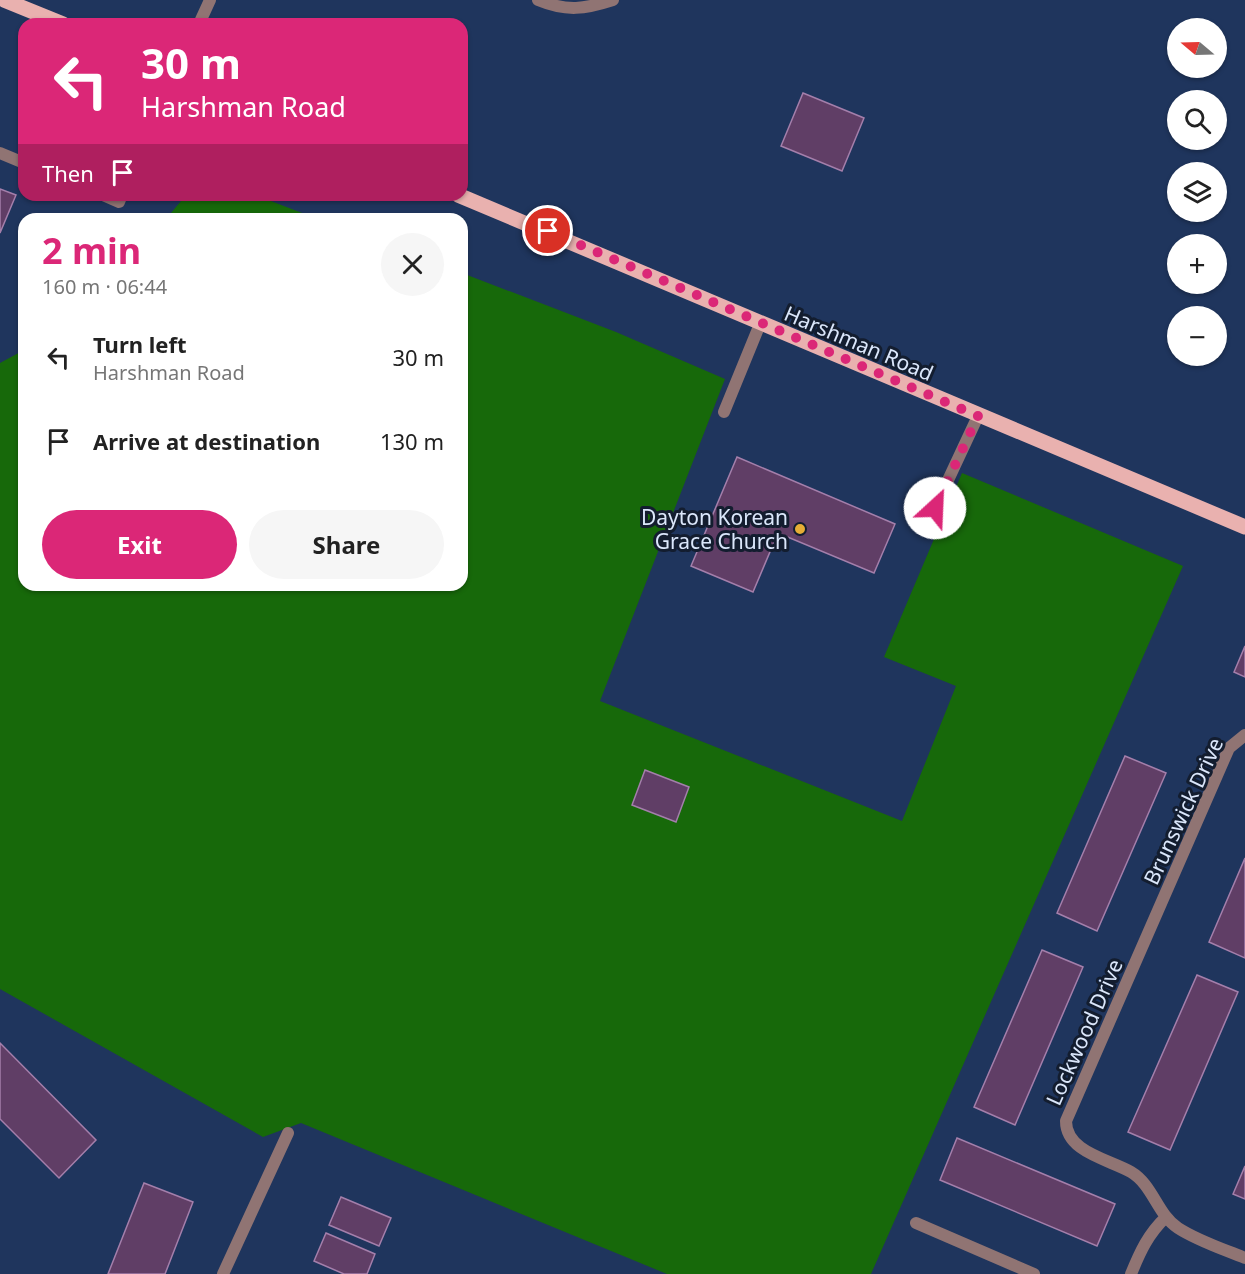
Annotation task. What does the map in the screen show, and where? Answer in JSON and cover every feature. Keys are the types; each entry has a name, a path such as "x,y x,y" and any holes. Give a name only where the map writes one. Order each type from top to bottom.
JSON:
{"main road":[{"path":"4,0 48,18"},
{"name":"Harshman Road","path":"468,199 1245,527"}],"street":[{"path":"202,18 210,0"},
{"path":"538,0 552,6 584,10 613,0"},
{"path":"0,153 18,160"},
{"path":"724,412 760,324"},
{"path":"935,508 978,416"},
{"name":"Brunswick Drive","path":"1160,907 1229,748 1245,735"},
{"name":"Lockwood Drive","path":"1160,907 1066,1121 1066,1132 1071,1141 1081,1148 1133,1173 1147,1186 1166,1217 1188,1233 1245,1258"},
{"path":"223,1274 288,1133"},
{"path":"1131,1274 1144,1242 1166,1217"},
{"path":"916,1223 1034,1274"}],"green space":[{"path":"181,201 271,201 302,213 171,213"},
{"path":"468,275 616,332 725,379 600,701 902,821 956,686 884,657 962,473 1183,566 871,1274 667,1274 301,1123 263,1137 0,989 0,363 18,353 18,591 468,591"}],"building":[{"path":"803,93 864,118 842,171 781,146"},
{"path":"0,189 16,195 0,233"},
{"name":"Dayton Korean Grace Church","path":"737,457 895,524 874,573 778,533 753,592 691,566"},
{"path":"1245,646 1245,677 1234,672"},
{"path":"1125,756 1166,773 1097,931 1057,913"},
{"path":"645,770 689,787 676,822 632,805"},
{"path":"1245,858 1245,958 1209,942"},
{"path":"1042,950 1083,967 1015,1125 974,1107"},
{"path":"1197,975 1238,992 1170,1150 1128,1132"},
{"path":"0,1043 96,1140 59,1178 0,1119"},
{"path":"957,1138 1115,1204 1097,1246 940,1180"},
{"path":"1245,1166 1245,1199 1233,1194"},
{"path":"144,1183 193,1202 165,1274 108,1274"},
{"path":"341,1197 391,1218 379,1246 329,1225"},
{"path":"326,1233 375,1254 367,1274 344,1274 314,1261"}],"place":[{"name":"Dayton Korean Grace Church","path":"800,529"}],"route":[{"path":"548,231 978,416 935,508"}]}
